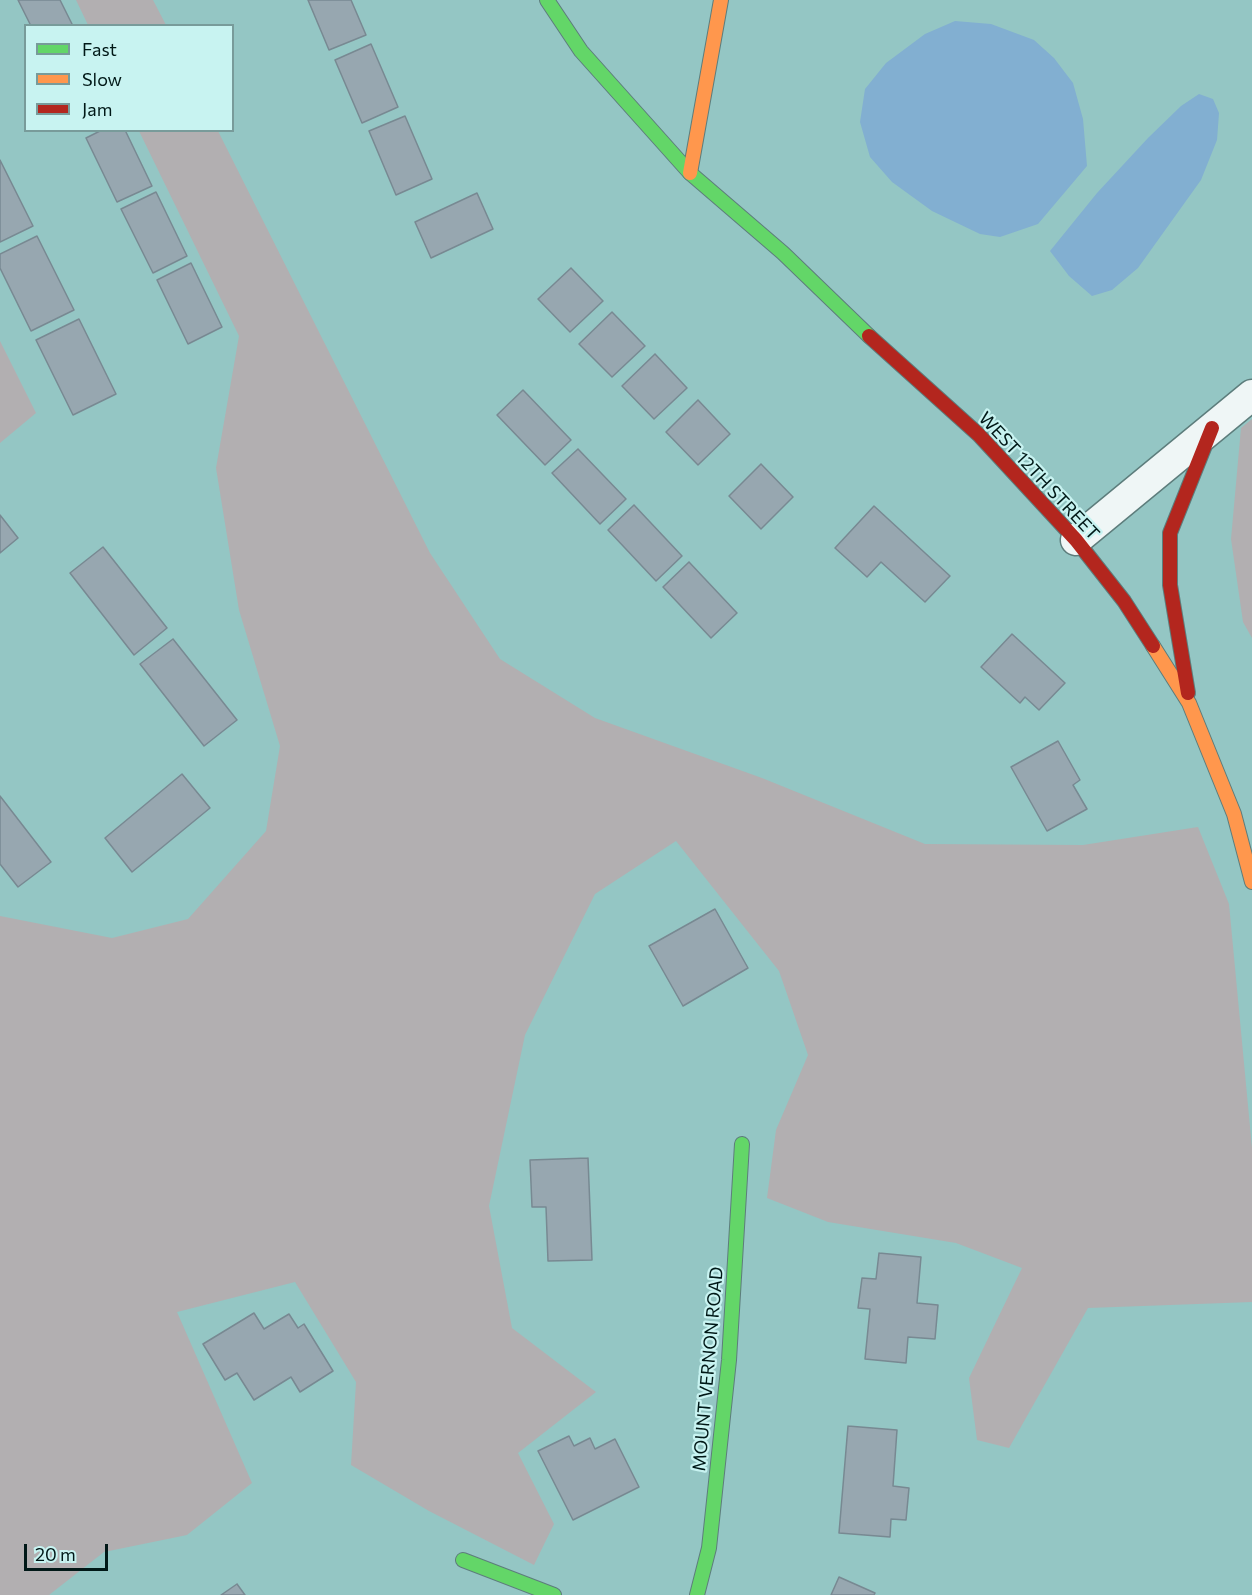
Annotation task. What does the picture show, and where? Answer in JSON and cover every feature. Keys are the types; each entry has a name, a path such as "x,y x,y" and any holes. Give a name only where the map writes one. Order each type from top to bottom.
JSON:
{"main road":[{"name":"WEST 12TH STREET","path":"547,0 581,51 690,173 783,253 885,351 979,435 1076,540 1124,602 1189,704 1234,814 1252,882"},
{"path":"690,173 721,0"},
{"path":"1189,704 1170,585 1170,533 1212,428"},
{"name":"MOUNT VERNON ROAD","path":"697,1595 709,1548 728,1371 742,1144"},
{"path":"463,1560 554,1595"}],"street":[{"path":"1076,540 1252,395"}],"shaded area":[{"path":"76,0 153,0 165,24 88,24"},
{"path":"139,132 219,132 430,553 500,659 595,718 762,778 925,844 1083,845 1198,827 1229,904 1252,1148 1252,1302 1088,1308 1009,1448 977,1440 969,1378 1022,1268 956,1243 828,1222 767,1198 776,1130 808,1055 779,971 676,841 595,894 525,1035 489,1206 512,1328 596,1392 518,1453 554,1524 534,1565 429,1511 351,1465 356,1382 295,1282 177,1312 252,1483 187,1535 104,1552 49,1595 0,1595 0,916 112,938 188,919 266,831 280,746 239,610 216,468 239,336"},
{"path":"0,341 36,413 0,443"},
{"path":"1252,419 1252,638 1243,622 1231,539 1241,428"}],"water":[{"path":"955,21 991,24 1034,40 1054,58 1073,83 1083,119 1087,166 1038,224 1000,237 980,234 932,211 892,182 870,157 860,122 865,89 886,63 925,34"},
{"path":"1199,94 1213,99 1219,113 1217,140 1201,180 1138,268 1112,290 1092,296 1069,276 1050,251 1097,193 1148,138 1181,106"}],"building":[{"path":"18,0 60,0 72,24 30,24"},
{"path":"308,0 351,0 366,35 329,50"},
{"path":"371,44 398,107 362,123 335,60"},
{"path":"405,116 432,179 396,195 369,131"},
{"path":"98,132 126,132 152,186 117,202 86,138"},
{"path":"0,160 33,226 0,242"},
{"path":"156,192 187,256 153,273 121,209"},
{"path":"477,193 493,229 431,258 415,222"},
{"path":"37,236 74,310 31,331 0,268 0,254"},
{"path":"191,263 222,327 188,344 157,280"},
{"path":"571,268 603,301 570,332 538,299"},
{"path":"612,312 645,346 612,377 579,344"},
{"path":"79,319 116,394 73,415 36,340"},
{"path":"655,354 687,388 654,419 622,386"},
{"path":"523,390 571,440 545,465 497,415"},
{"path":"698,400 730,434 698,465 666,432"},
{"path":"578,449 626,499 600,524 552,473"},
{"path":"761,464 793,497 761,529 729,496"},
{"path":"634,505 682,556 656,581 608,530"},
{"path":"874,506 950,576 925,602 881,562 867,577 835,548"},
{"path":"0,515 18,538 0,553"},
{"path":"103,547 167,628 134,655 70,573"},
{"path":"689,562 737,613 711,638 663,587"},
{"path":"1012,634 1065,683 1039,710 1025,697 1020,703 981,667"},
{"path":"173,639 237,720 204,746 140,664"},
{"path":"1058,741 1080,780 1073,785 1087,809 1047,831 1011,767"},
{"path":"182,774 210,808 132,872 105,838"},
{"path":"0,796 51,862 18,887 0,864"},
{"path":"715,909 748,968 683,1006 649,946"},
{"path":"588,1158 592,1260 548,1261 546,1207 532,1207 530,1160"},
{"path":"879,1253 921,1257 917,1303 938,1305 935,1339 908,1337 906,1363 865,1359 870,1309 858,1308 862,1278 876,1279"},
{"path":"254,1313 264,1329 289,1314 298,1328 304,1324 333,1371 300,1392 291,1377 254,1400 237,1373 225,1380 203,1344"},
{"path":"848,1426 897,1430 893,1486 909,1488 906,1520 891,1519 890,1537 839,1533"},
{"path":"569,1436 574,1446 590,1438 595,1449 615,1439 639,1487 573,1520 538,1451"},
{"path":"839,1577 875,1593 874,1595 831,1595"},
{"path":"237,1584 245,1595 221,1595"}],"traffic: fast":[{"path":"547,0 581,51 690,173 783,253 869,336"},
{"path":"697,1595 709,1548 729,1360 742,1144"},
{"path":"463,1560 554,1595"}],"traffic: slow":[{"path":"690,173 721,0"},
{"path":"1153,646 1189,703 1234,814 1252,882"}],"traffic: jam":[{"path":"869,336 979,435 1076,540 1124,601 1153,646"},
{"path":"1188,693 1170,585 1170,533 1212,428"}]}
